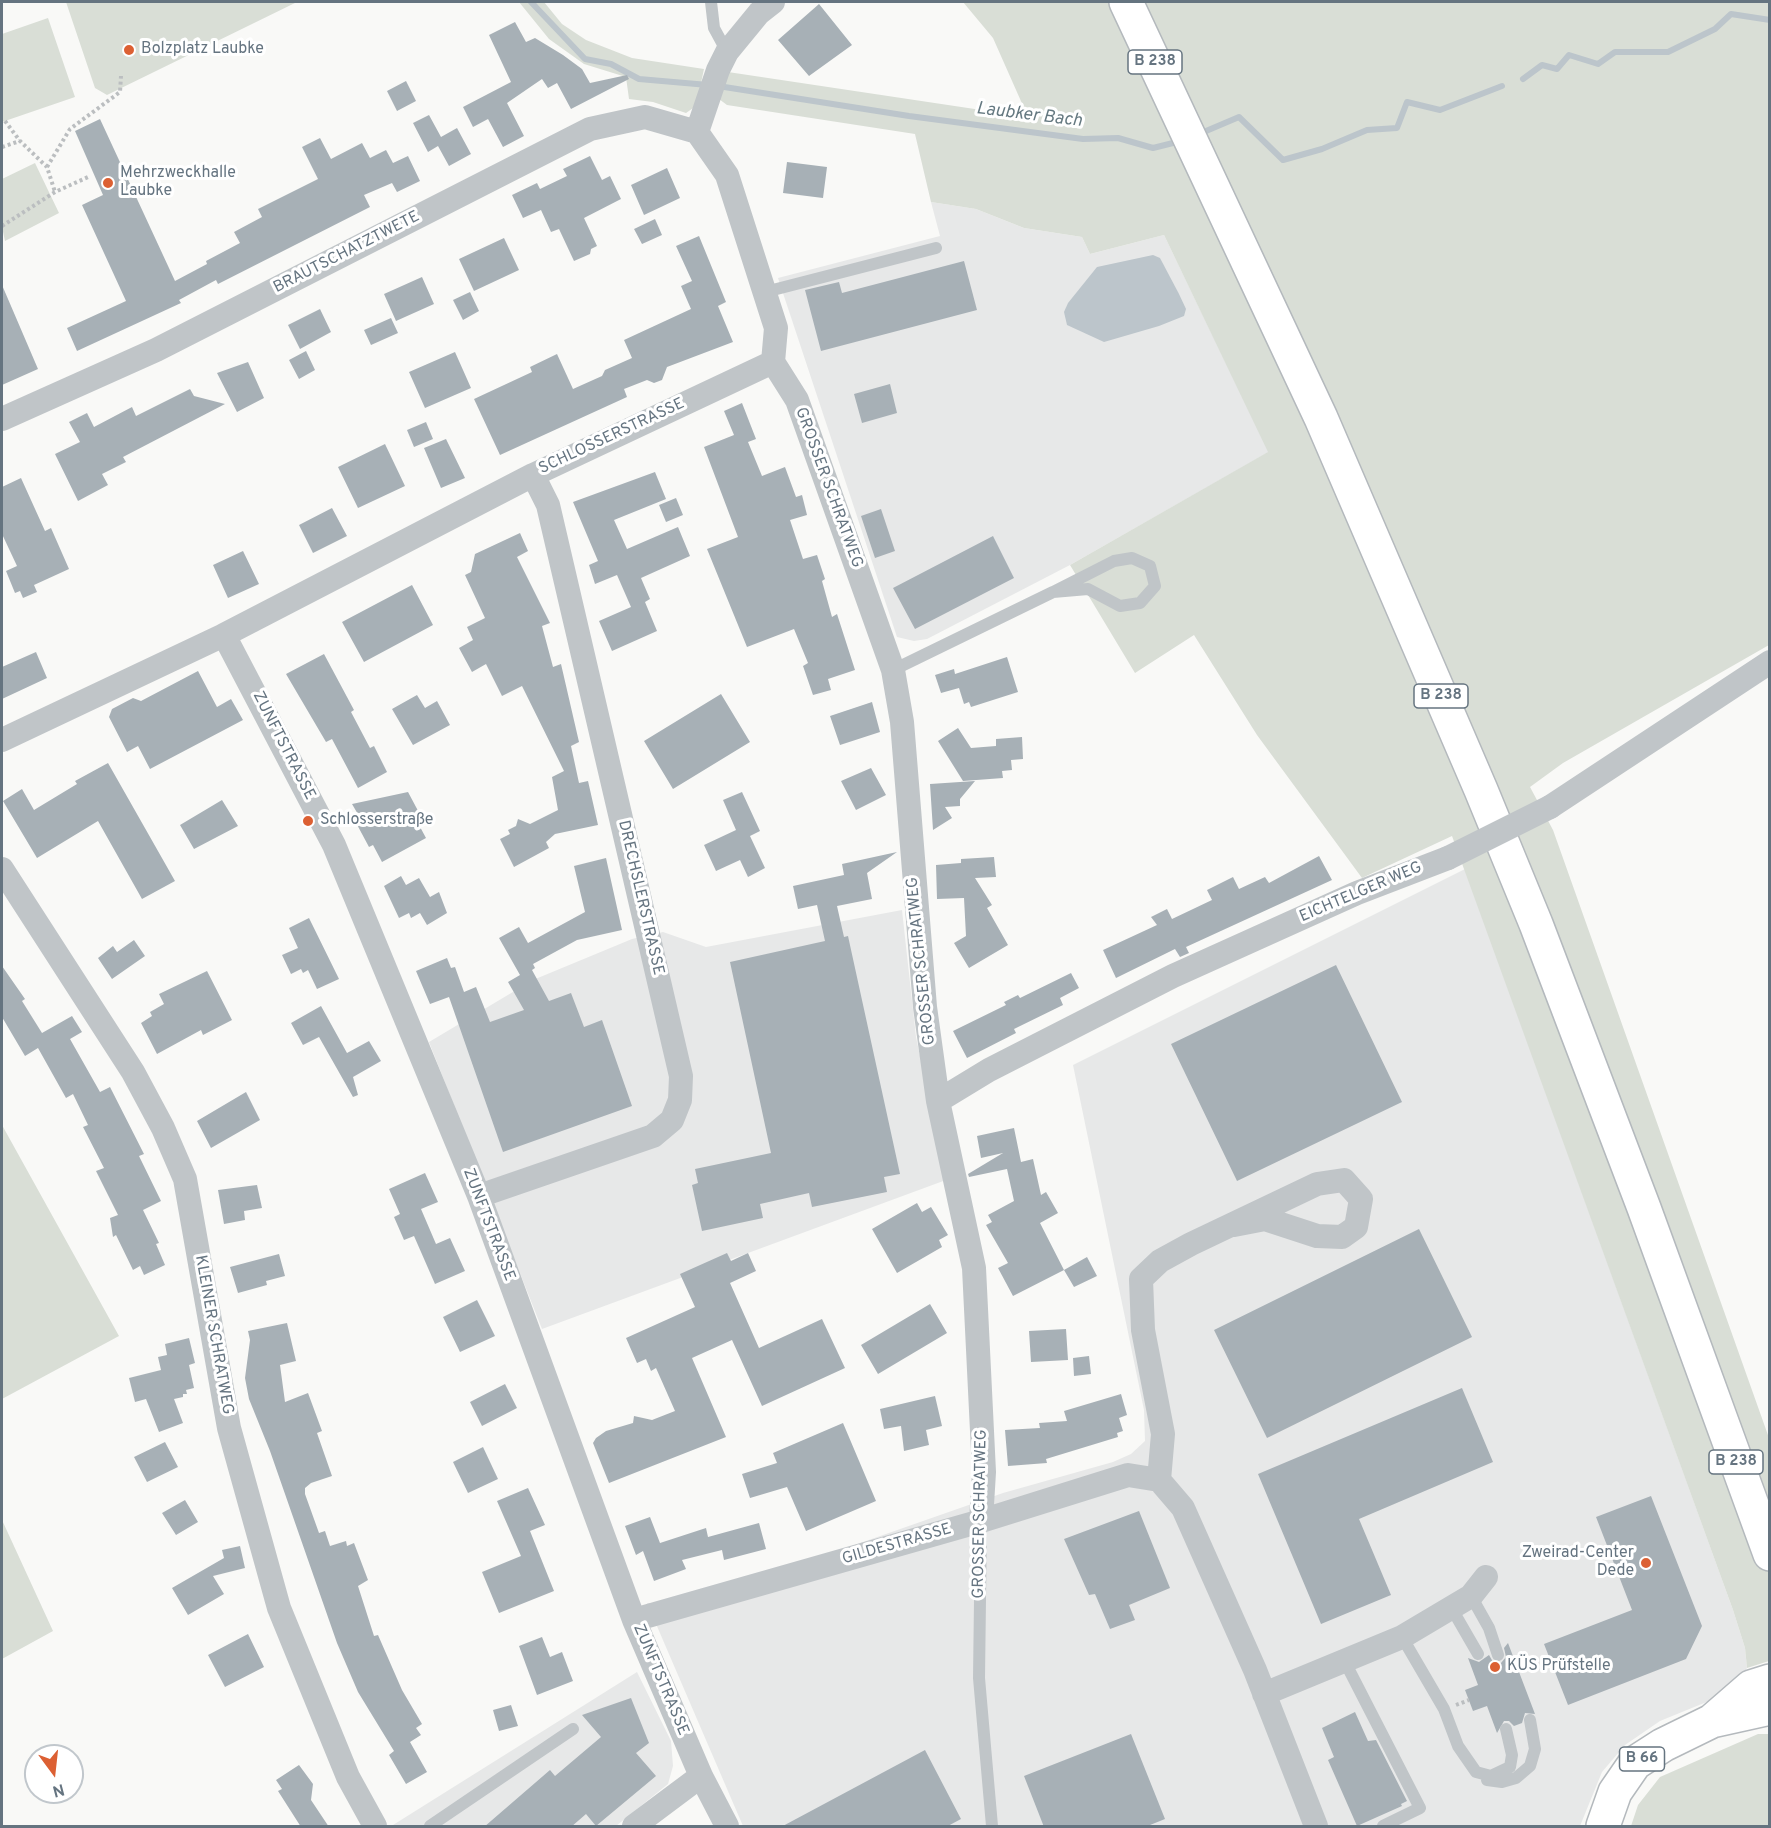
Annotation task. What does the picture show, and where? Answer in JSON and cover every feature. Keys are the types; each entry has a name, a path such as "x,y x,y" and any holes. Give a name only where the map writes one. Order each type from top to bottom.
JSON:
{"main road":[{"name":"B 238","path":"1126,2 1190,133 1321,418 1536,924 1644,1208 1770,1554"},
{"name":"B 66","path":"1603,1827 1615,1792 1635,1763 1663,1745 1712,1721 1765,1684"}],"street":[{"path":"773,2 759,13 722,61 697,132 727,175 776,328 773,362"},
{"name":"BRAUTSCHATZTWETE","path":"2,419 156,350 590,129 645,117 697,132"},
{"name":"SCHLOSSERSTRASSE","path":"2,740 224,635 533,475 773,362"},
{"name":"GROSSER SCHRATWEG","path":"773,362 797,400 893,670 902,722 926,1007 938,1101 974,1268 984,1472 981,1521"},
{"name":"DRECHSLERSTRASSE","path":"479,1196 653,1136 672,1120 680,1100 681,1076 548,505 533,475"},
{"name":"ZUNFTSTRASSE","path":"224,635 334,845 479,1196 634,1620 700,1776 727,1827"},
{"name":"EICHTELGER WEG","path":"938,1101 989,1070 1173,976 1357,893 1448,858 1550,807 1770,662"},
{"name":"KLEINER SCHRATWEG","path":"2,869 133,1072 163,1128 185,1179 229,1428 279,1608 348,1777 375,1827"},
{"path":"1234,1225 1266,1219 1317,1236 1342,1237 1356,1227 1362,1199 1344,1180 1317,1184 1160,1261 1141,1279 1143,1330 1163,1434 1159,1480 1183,1508 1264,1695 1316,1827"},
{"name":"GILDESTRASSE","path":"634,1620 981,1521 1128,1476 1159,1480"},
{"path":"1264,1695 1402,1637 1462,1603 1486,1577"},
{"path":"634,1827 700,1776"}],"lane":[{"path":"711,2 714,28 722,61"},
{"path":"765,292 936,248"},
{"path":"893,670 1114,561 1132,558 1150,566 1155,586 1140,603 1120,606 1088,589 1053,592"},
{"name":"GROSSER SCHRATWEG","path":"981,1521 980,1678 992,1827"},
{"path":"1462,1603 1478,1654"},
{"path":"1462,1603 1489,1628 1498,1655"},
{"path":"1402,1637 1444,1709 1458,1746 1476,1772 1490,1781 1503,1782 1525,1772 1535,1749 1530,1720"},
{"path":"1344,1660 1420,1808 1383,1827"},
{"path":"430,1827 573,1729"},
{"path":"1476,1772 1491,1776 1510,1767 1512,1755 1506,1729"}],"path":[{"path":"47,167 70,129 120,92 121,76"},
{"path":"5,121 47,167 55,192"},
{"path":"2,147 21,141"},
{"path":"2,226 55,192 88,177"}],"shaded area":[{"name":"Bolzplatz Laubke","path":"66,2 297,2 107,95 95,88"},
{"path":"519,2 544,2 562,24 586,40 632,58 704,69 696,106 686,113 653,102 629,99 626,77 584,64 549,39"},
{"path":"963,2 1769,2 1769,645 1563,763 1530,787 1553,830 1769,1438 1769,1661 1747,1668 1745,1648 1733,1610 1452,836 1362,878 1257,735 1194,635 1135,673 1070,565 1268,452 1164,235 1090,254 1082,237 1024,228 976,209 931,202 915,134 727,105 719,99 728,72 1028,117 993,38"},
{"path":"48,18 75,97 2,122 2,34"},
{"path":"35,163 59,213 5,241 2,227 2,179"},
{"path":"931,202 976,209 1024,228 1082,237 1090,254 1164,235 1269,452 1070,565 927,639 914,641 897,637 778,278 940,236"},
{"path":"1153,255 1160,258 1179,294 1186,309 1184,316 1104,342 1067,325 1064,312 1068,303 1097,267"},
{"path":"1465,869 1733,1610 1745,1648 1747,1668 1737,1685 1709,1701 1660,1721 1625,1745 1602,1772 1580,1826 743,1826 647,1603 664,1604 806,1562 1003,1493 1113,1462 1131,1454 1145,1441 1144,1410 1073,1065"},
{"path":"902,910 916,1037 946,1180 542,1329 429,1042 533,980 632,939 663,932 706,947"},
{"path":"2,1125 119,1336 2,1399"},
{"path":"2,1520 53,1631 2,1659"},
{"path":"637,1672 671,1741 673,1766 668,1784 616,1826 393,1825"},
{"path":"1758,1734 1769,1734 1769,1826 1631,1826 1638,1805 1660,1777"}],"building":[{"path":"819,4 852,45 809,76 778,40"},
{"path":"515,22 526,42 535,38 563,55 582,69 590,83 627,75 629,79 571,109 557,83 548,88 542,79 507,103 524,136 503,147 488,119 473,127 463,107 511,82 489,35"},
{"path":"406,81 416,101 397,111 387,91"},
{"path":"429,115 441,137 457,128 471,154 449,166 438,146 428,152 413,123"},
{"path":"100,119 175,281 240,243 234,232 262,217 258,209 318,179 302,147 320,138 331,159 362,143 370,158 386,150 393,163 408,156 420,181 397,192 392,183 364,195 370,207 218,284 216,280 179,300 181,303 77,351 67,328 126,301 82,205 103,195 75,131"},
{"path":"590,156 602,180 610,176 621,199 584,218 597,246 591,249 590,254 574,261 559,229 551,232 541,210 523,218 512,195 537,183 540,189 567,176 563,169"},
{"path":"787,162 827,167 823,198 783,193"},
{"path":"667,168 680,198 644,215 631,185"},
{"path":"655,219 662,235 642,244 634,229"},
{"path":"699,236 726,302 718,306 733,342 667,367 662,380 654,383 647,380 624,389 627,397 500,455 474,399 532,372 530,367 557,354 573,389 602,376 605,370 632,358 624,340 691,309 681,286 692,281 676,246"},
{"path":"504,238 519,270 474,291 459,259"},
{"path":"964,261 977,310 821,351 805,290 839,282 842,293"},
{"path":"422,277 434,304 396,321 384,294"},
{"path":"2,285 38,369 2,385"},
{"path":"470,292 479,311 463,320 453,300"},
{"path":"320,309 331,332 300,349 288,325"},
{"path":"391,318 398,333 371,345 364,330"},
{"path":"306,351 315,370 299,379 289,360"},
{"path":"455,352 471,388 425,408 409,372"},
{"path":"248,362 264,398 237,412 217,373"},
{"path":"890,384 897,413 862,423 854,394"},
{"path":"190,389 194,396 225,404 123,457 126,462 102,474 108,485 78,501 55,454 80,442 69,422 87,413 94,427 132,407 136,416"},
{"path":"742,403 756,439 748,442 762,476 785,467 796,497 802,495 807,515 790,520 803,559 817,555 825,579 822,581 832,617 837,614 855,670 828,679 831,690 813,695 803,666 808,663 794,629 747,647 707,549 738,537 704,447 734,435 724,411"},
{"path":"426,422 433,439 414,447 407,430"},
{"path":"446,439 465,478 441,488 424,448"},
{"path":"385,444 405,486 358,508 338,467"},
{"path":"655,472 666,499 614,520 627,549 678,527 690,556 641,578 650,599 645,602 657,631 612,651 599,621 631,607 617,575 595,584 589,565 598,561 573,502"},
{"path":"21,478 45,531 51,528 69,569 34,585 37,592 23,598 20,591 15,593 6,571 17,566 2,534 2,487"},
{"path":"676,498 683,515 666,522 659,505"},
{"path":"332,508 347,536 313,553 299,525"},
{"path":"881,509 895,551 875,558 861,516"},
{"path":"520,533 528,551 517,557 550,623 542,626 553,667 561,664 579,742 571,746 579,783 588,781 598,825 555,834 546,842 549,848 514,867 500,839 510,834 508,830 516,826 518,819 530,824 558,810 552,777 564,771 522,686 502,696 486,664 472,672 459,648 473,640 467,627 485,618 465,575 471,572 475,554"},
{"path":"993,536 1014,578 915,629 893,588"},
{"path":"243,551 259,584 228,598 213,565"},
{"path":"412,585 433,625 364,662 342,622"},
{"path":"36,652 47,678 2,699 2,667"},
{"path":"324,654 354,710 351,712 370,748 374,746 387,772 358,788 332,739 326,742 286,674"},
{"path":"1007,657 1018,692 971,707 969,702 964,704 959,688 941,693 935,675 954,669 955,674"},
{"path":"198,671 217,707 231,699 243,720 150,769 138,746 127,752 109,717 112,709 133,698 141,701"},
{"path":"721,694 750,742 673,789 644,741"},
{"path":"417,695 425,708 437,701 450,725 413,745 392,709"},
{"path":"872,702 880,732 840,745 830,716"},
{"path":"958,728 971,748 996,746 996,739 1022,737 1023,759 1011,760 1012,770 1002,771 1003,778 963,781 938,741"},
{"path":"108,763 175,881 142,899 98,821 37,858 3,801 22,789 34,810 77,784 75,781"},
{"path":"871,768 886,795 856,810 841,781"},
{"path":"975,781 960,799 960,806 945,807 952,818 933,830 930,784"},
{"path":"408,792 424,822 419,825 426,838 382,862 373,845 369,847 354,819 359,816 352,804"},
{"path":"742,792 760,831 750,836 765,868 748,877 740,860 716,871 704,845 736,830 723,800"},
{"path":"222,800 238,826 194,849 180,825"},
{"path":"897,852 867,873 872,899 837,906 844,937 848,936 900,1174 884,1177 887,1192 812,1207 809,1193 760,1204 763,1218 702,1231 692,1185 698,1183 695,1169 771,1153 730,962 825,941 817,905 798,909 793,886 844,875 842,864"},
{"path":"1319,856 1332,880 1186,947 1189,953 1180,957 1175,949 1116,978 1103,950 1157,925 1151,917 1167,909 1172,919 1212,900 1207,890 1233,877 1239,889 1265,877 1269,883"},
{"path":"994,857 996,877 975,878 992,905 987,908 1008,945 969,968 954,943 966,936 964,898 937,899 936,865 961,863 961,859"},
{"path":"606,858 622,930 577,940 533,964 535,968 532,970 549,1001 571,993 584,1027 602,1020 632,1106 503,1152 449,997 430,1004 416,971 447,958 451,968 455,967 464,992 476,987 490,1022 524,1010 508,982 520,975 499,938 519,927 528,943 585,912 574,866"},
{"path":"401,876 406,885 419,878 430,897 439,892 447,913 427,925 420,913 411,918 409,913 399,918 384,886"},
{"path":"309,918 339,979 317,989 308,970 303,973 301,969 291,974 282,955 298,948 289,928"},
{"path":"134,940 145,956 112,979 98,958 113,946 117,952"},
{"path":"1336,965 1402,1102 1237,1181 1171,1044"},
{"path":"2,966 25,999 22,1001 42,1033 72,1016 82,1032 70,1039 100,1092 110,1087 144,1154 139,1156 161,1201 143,1210 159,1243 156,1244 165,1265 144,1275 140,1266 133,1270 116,1235 113,1237 110,1218 118,1215 96,1171 104,1168 83,1127 88,1125 73,1094 66,1098 38,1048 25,1056 2,1017"},
{"path":"207,971 232,1020 203,1035 201,1030 157,1054 141,1023 152,1016 150,1012 164,1004 159,994"},
{"path":"1071,973 1079,988 1060,998 1063,1005 1014,1029 1016,1033 967,1058 953,1031 1006,1005 1004,1002 1018,995 1020,998"},
{"path":"321,1006 347,1053 369,1041 381,1061 353,1077 358,1095 353,1097 319,1037 303,1045 291,1023"},
{"path":"246,1092 260,1120 211,1148 197,1121"},
{"path":"1014,1128 1021,1162 1033,1159 1041,1195 1046,1192 1058,1213 1040,1223 1064,1270 1013,1296 998,1268 1008,1263 986,1225 992,1222 988,1215 1014,1201 1007,1169 969,1177 968,1174 1003,1153 981,1158 977,1136"},
{"path":"425,1173 438,1202 421,1209 436,1244 450,1238 465,1271 435,1284 414,1236 404,1240 394,1217 400,1214 389,1189"},
{"path":"257,1185 262,1208 244,1211 245,1220 224,1224 218,1190"},
{"path":"917,1203 922,1212 931,1207 948,1235 939,1240 942,1247 897,1273 872,1229"},
{"path":"1419,1229 1472,1337 1267,1438 1214,1330"},
{"path":"727,1253 731,1261 748,1253 756,1271 730,1283 759,1348 822,1319 845,1368 762,1406 732,1340 692,1358 726,1437 609,1483 593,1443 596,1438 606,1431 633,1423 634,1416 652,1420 675,1411 656,1368 651,1371 646,1359 637,1363 626,1338 695,1307 680,1274"},
{"path":"279,1254 285,1276 266,1281 267,1285 238,1293 230,1267"},
{"path":"1087,1257 1097,1276 1074,1287 1064,1270"},
{"path":"477,1300 495,1336 460,1352 443,1317"},
{"path":"930,1304 947,1333 878,1374 861,1345"},
{"path":"287,1323 296,1361 280,1365 285,1402 308,1393 322,1431 317,1433 332,1476 311,1483 305,1488 305,1494 319,1533 325,1531 330,1546 346,1541 347,1546 354,1543 368,1580 358,1586 374,1636 378,1635 402,1690 422,1724 416,1728 421,1735 410,1742 427,1772 406,1784 389,1755 394,1751 358,1692 337,1643 270,1451 249,1399 245,1378 250,1340 248,1331"},
{"path":"1066,1329 1068,1360 1031,1362 1029,1331"},
{"path":"189,1338 195,1363 189,1365 194,1388 186,1390 187,1394 183,1394 183,1397 174,1399 183,1423 159,1432 146,1399 135,1402 129,1378 161,1370 158,1357 167,1355 165,1344"},
{"path":"1089,1356 1091,1374 1074,1376 1073,1358"},
{"path":"505,1384 517,1408 482,1426 470,1402"},
{"path":"1462,1388 1493,1462 1359,1519 1391,1595 1321,1624 1258,1474"},
{"path":"1121,1394 1127,1415 1119,1418 1123,1431 1117,1433 1118,1437 1046,1459 1047,1463 1008,1466 1005,1430 1040,1428 1039,1423 1067,1421 1064,1411"},
{"path":"935,1396 942,1426 926,1430 929,1445 904,1451 901,1426 884,1429 880,1409"},
{"path":"843,1423 876,1501 806,1531 787,1487 750,1498 742,1474 777,1463 773,1453"},
{"path":"165,1442 178,1467 147,1482 134,1457"},
{"path":"483,1447 498,1479 468,1493 453,1462"},
{"path":"528,1488 545,1525 530,1531 554,1591 499,1613 482,1572 521,1556 497,1501"},
{"name":"Zweirad-Center Dede","path":"1651,1496 1702,1626 1686,1659 1568,1705 1544,1644 1632,1610 1596,1517"},
{"path":"185,1500 198,1522 176,1535 162,1513"},
{"path":"1139,1511 1170,1588 1129,1605 1135,1620 1110,1629 1095,1594 1089,1595 1064,1539"},
{"path":"650,1517 660,1543 706,1528 708,1537 759,1523 766,1549 724,1560 722,1550 682,1560 686,1569 654,1581 643,1551 636,1555 625,1526"},
{"path":"240,1546 245,1568 213,1576 224,1594 188,1615 172,1588 224,1558 222,1550"},
{"path":"248,1634 264,1667 225,1687 208,1655"},
{"path":"542,1637 550,1657 562,1652 573,1681 537,1695 519,1646"},
{"path":"1508,1643 1535,1714 1525,1713 1522,1723 1514,1726 1509,1721 1504,1721 1497,1733 1487,1706 1473,1711 1465,1690 1478,1685 1468,1658 1479,1662 1489,1655 1493,1662 1501,1663 1506,1657 1504,1648"},
{"path":"631,1698 649,1743 636,1753 656,1776 596,1826 586,1814 571,1827 484,1827 550,1770 555,1776 601,1737 582,1715"},
{"path":"511,1705 518,1726 499,1731 493,1710"},
{"path":"1355,1712 1368,1741 1376,1740 1407,1801 1401,1804 1402,1806 1357,1826 1328,1760 1334,1757 1322,1728"},
{"path":"1131,1734 1165,1819 1145,1827 1044,1827 1024,1776"},
{"path":"925,1750 961,1819 946,1827 781,1827"},
{"path":"299,1765 313,1784 311,1800 329,1827 301,1827 278,1791 282,1789 276,1780"}],"waterway":[{"name":"Laubker Bach","path":"531,2 585,59 611,64 639,79 708,85"},
{"name":"Laubker Bach","path":"1523,79 1542,65 1557,69 1569,55 1598,64 1615,52 1668,52 1715,29 1731,14 1770,20"},
{"name":"Laubker Bach","path":"718,86 909,116 1083,139 1118,138 1153,148 1181,141"},
{"name":"Laubker Bach","path":"1199,134 1239,117 1283,160 1322,149 1367,130 1397,128 1407,102 1440,110 1502,86"}],"place":[{"name":"Bolzplatz Laubke","path":"129,50"},
{"name":"Mehrzweckhalle Laubke","path":"108,183"},
{"name":"Schlosserstraße","path":"308,821"},
{"name":"Zweirad-Center Dede","path":"1646,1563"},
{"name":"KÜS Prüfstelle","path":"1495,1667"}]}
